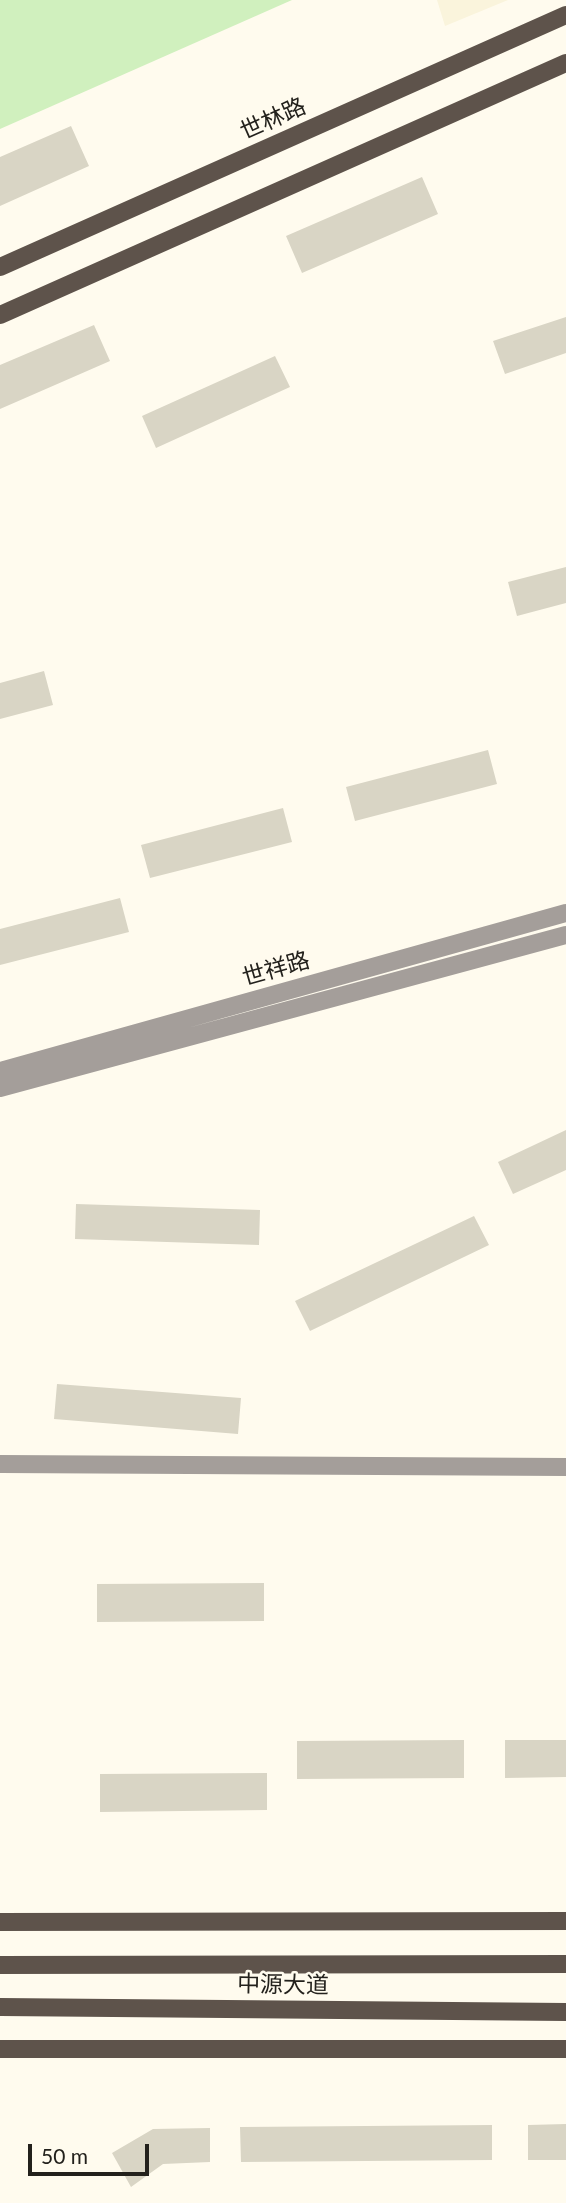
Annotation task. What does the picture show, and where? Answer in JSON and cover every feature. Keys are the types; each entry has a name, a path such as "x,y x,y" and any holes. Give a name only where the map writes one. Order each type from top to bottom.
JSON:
{"main road":[{"name":"世林路","path":"0,267 566,15"},
{"path":"0,315 566,63"},
{"path":"0,1922 566,1921"},
{"name":"中源大道","path":"0,1965 566,1964"},
{"name":"中源大道","path":"0,2007 566,2012"},
{"path":"0,2049 566,2049"}],"street":[{"name":"世祥路","path":"0,1072 566,914"},
{"name":"世祥路","path":"0,1088 566,935"},
{"path":"0,1464 566,1467"}],"shaded area":[{"path":"437,0 508,0 445,26"}],"green space":[{"path":"0,0 292,0 0,129"}],"building":[{"path":"71,126 89,166 0,206 0,157"},
{"path":"422,177 438,214 302,273 286,236"},
{"path":"566,317 566,353 505,374 493,341"},
{"path":"94,325 110,361 0,409 0,365"},
{"path":"275,356 290,387 156,448 142,416"},
{"path":"566,567 566,603 517,616 508,582"},
{"path":"44,671 53,705 0,719 0,683"},
{"path":"488,750 497,784 355,821 346,787"},
{"path":"283,808 292,842 150,878 141,845"},
{"path":"120,898 129,932 0,965 0,929"},
{"path":"566,1130 566,1170 513,1194 498,1162"},
{"path":"76,1204 260,1210 259,1245 75,1239"},
{"path":"474,1216 489,1245 310,1331 295,1301"},
{"path":"57,1384 241,1398 238,1434 54,1419"},
{"path":"264,1583 264,1621 97,1622 97,1584"},
{"path":"464,1740 464,1778 297,1779 297,1741"},
{"path":"505,1740 566,1740 566,1777 505,1778"},
{"path":"267,1773 267,1810 100,1812 100,1774"},
{"path":"566,2124 566,2160 528,2160 528,2125"},
{"path":"492,2125 492,2160 241,2162 240,2127"},
{"path":"210,2128 210,2162 163,2164 131,2187 112,2153 153,2129"}]}
